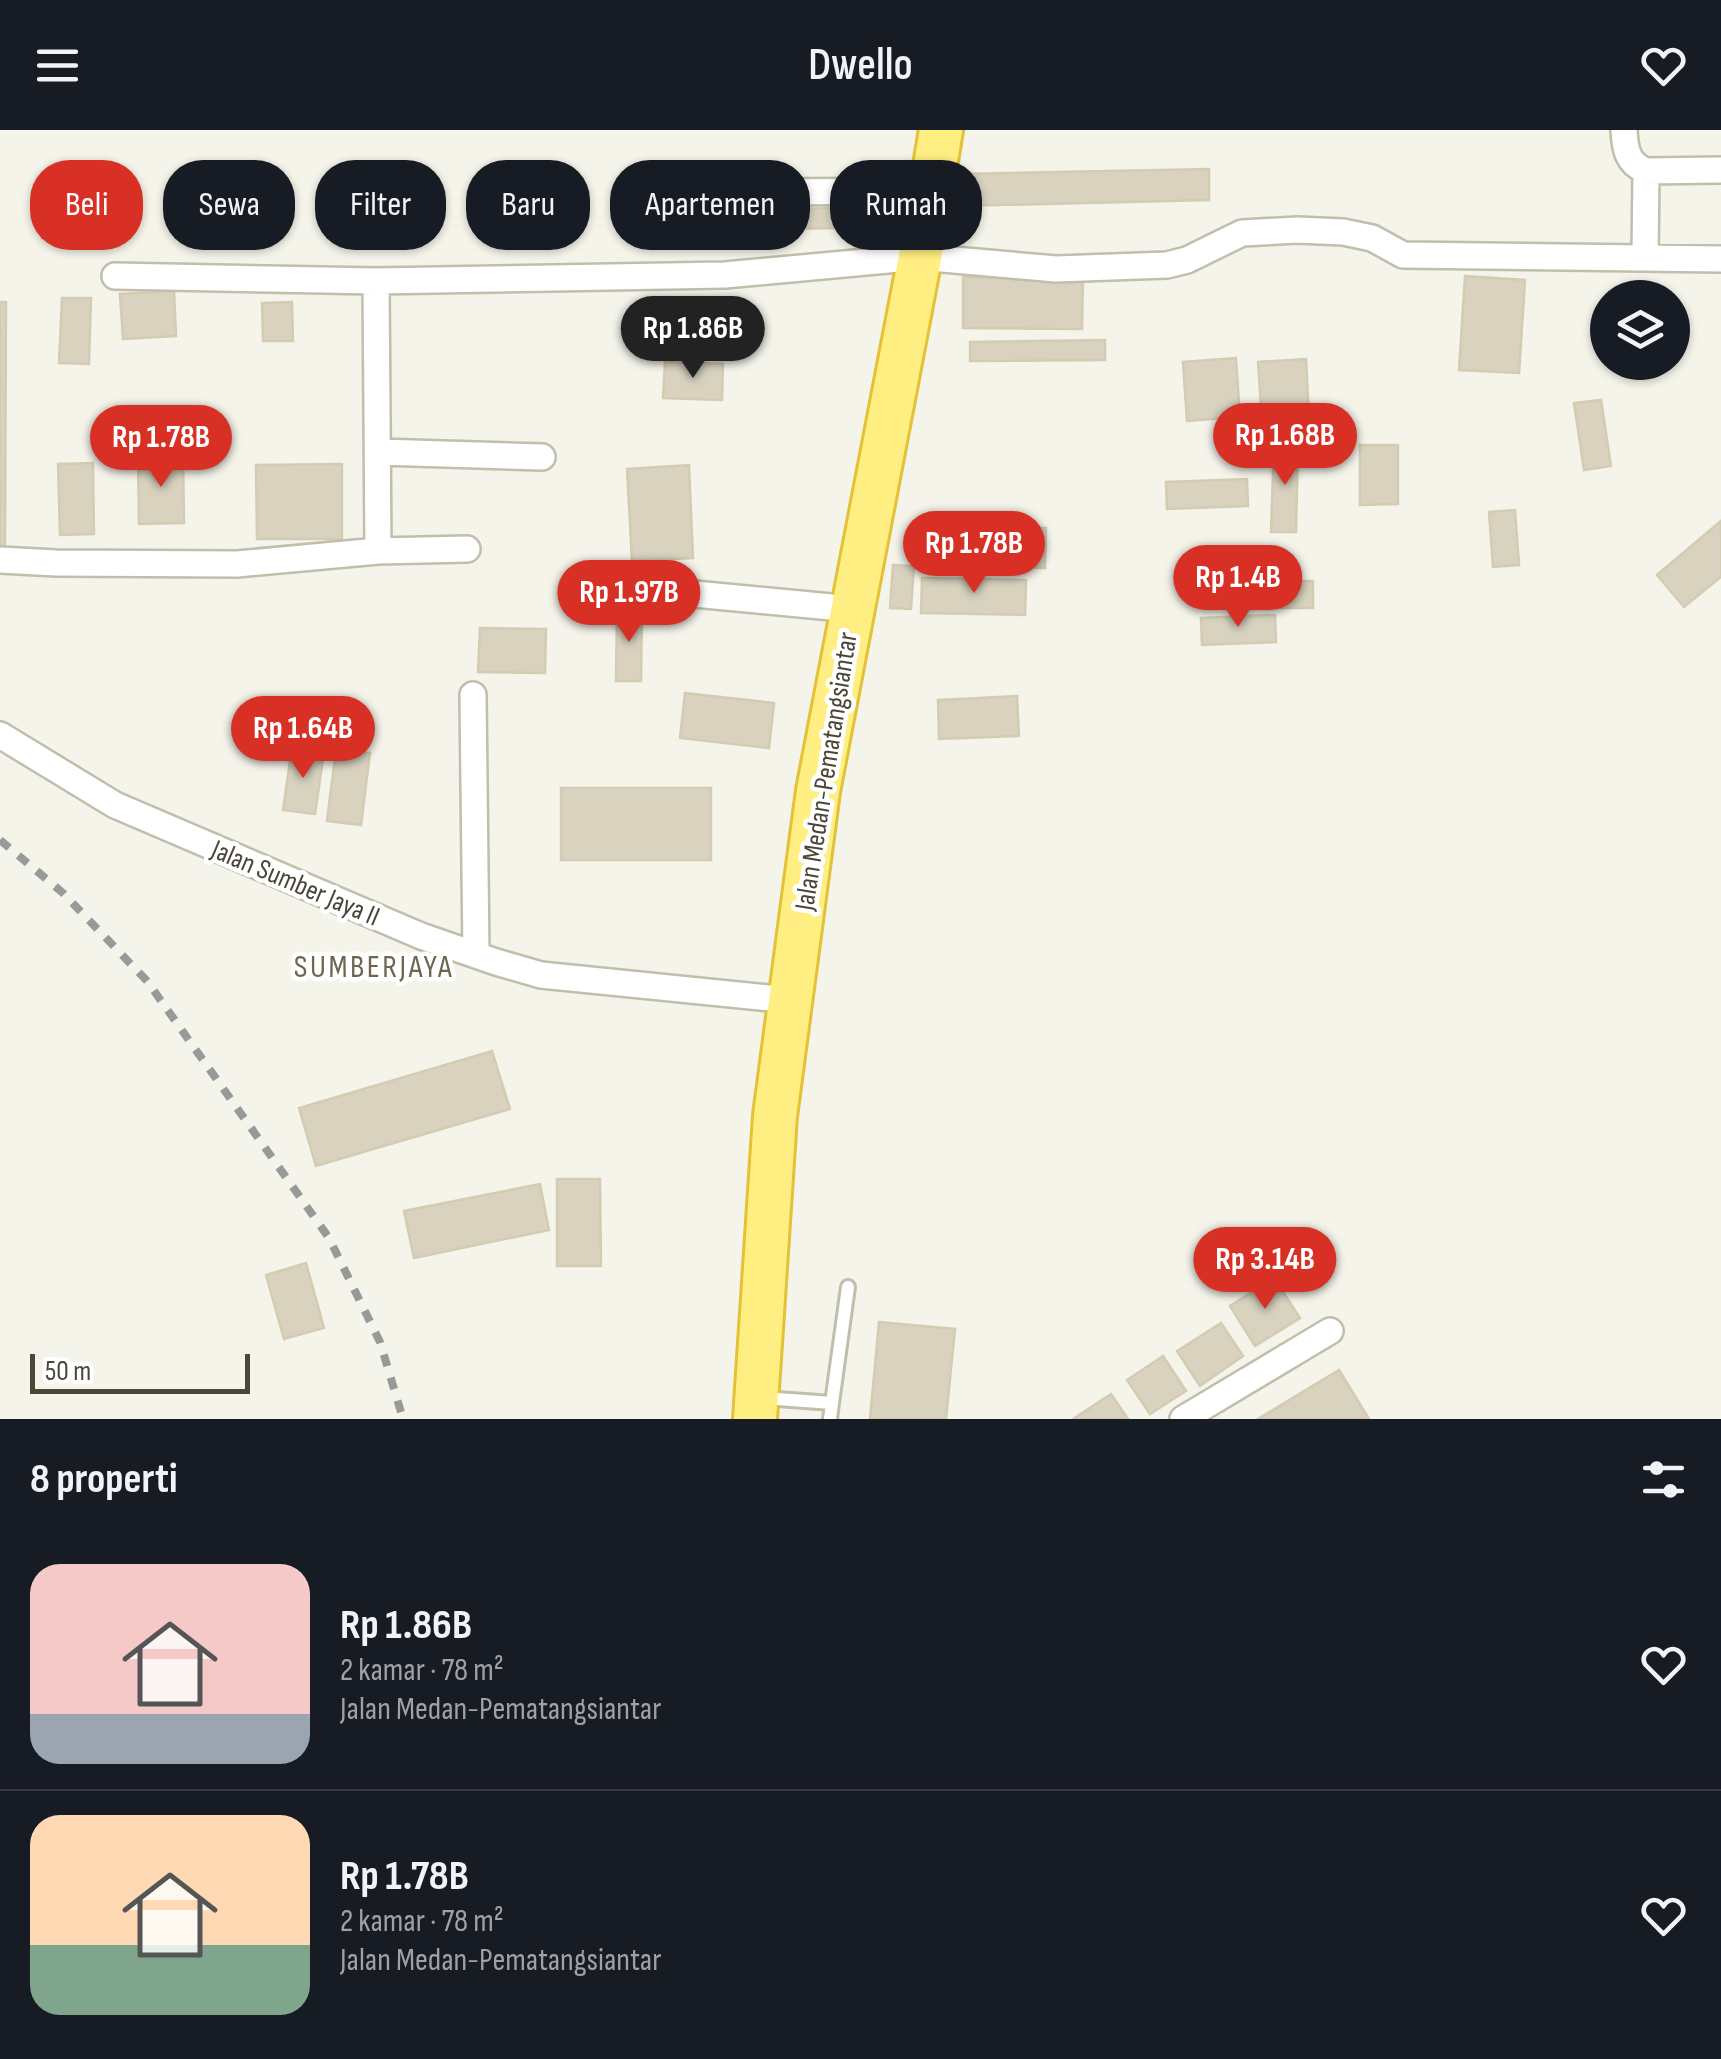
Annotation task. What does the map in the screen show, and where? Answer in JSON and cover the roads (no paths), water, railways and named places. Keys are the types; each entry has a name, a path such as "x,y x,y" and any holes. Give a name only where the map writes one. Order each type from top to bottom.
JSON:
{"highway":[{"name":"Jalan Medan-Pematangsiantar","path":"936,160 941,130"},
{"name":"Jalan Medan-Pematangsiantar","path":"756,1408 776,1116 818,791 921,250"}],"street":[{"path":"1624,130 1628,157 1646,171 1721,170"},
{"path":"1644,258 1646,171"},
{"path":"115,276 376,281 724,275 920,257 1056,268 1168,265 1242,233 1297,230 1372,238 1403,254 1721,259"},
{"path":"376,281 378,551"},
{"path":"379,452 542,456"},
{"path":"0,560 237,564 378,551 467,549"},
{"path":"600,584 852,609"},
{"path":"473,695 476,956"},
{"name":"Jalan Sumber Jaya II","path":"0,735 116,806 476,956 540,975 789,1000"},
{"path":"1184,1419 1330,1330"}],"lane":[{"path":"830,1419 848,1287"},
{"path":"756,1408 832,1403"}],"railway":[{"path":"0,840 63,893 147,981 329,1238 380,1342 403,1419"}],"district":[{"name":"SUMBERJAYA","path":"374,966"}]}
